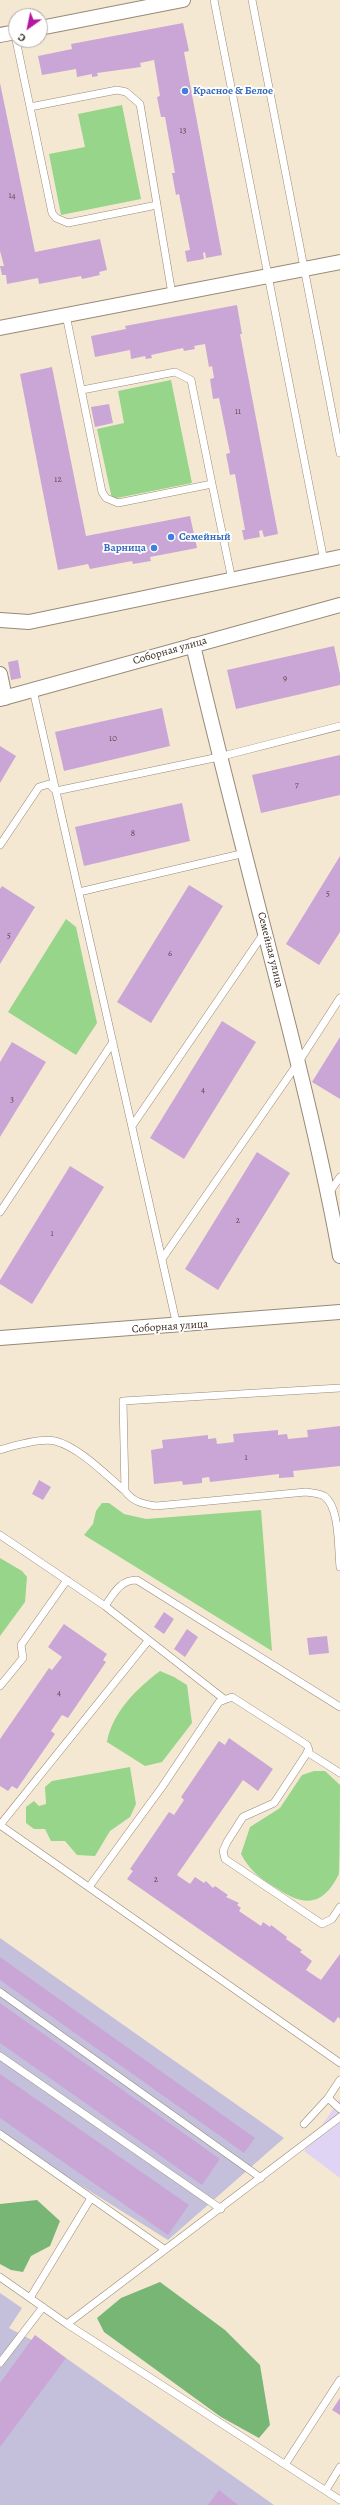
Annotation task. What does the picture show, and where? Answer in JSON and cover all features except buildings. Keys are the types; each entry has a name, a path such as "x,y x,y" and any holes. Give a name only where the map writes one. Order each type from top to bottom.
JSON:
{"street":[{"path":"48,26 183,0"},
{"path":"0,328 340,262"},
{"path":"0,620 29,622 340,557"},
{"name":"Соборная улица","path":"2,698 340,604"},
{"name":"Семейная улица","path":"193,645 219,757 298,1063 329,1194 340,1256"},
{"path":"0,674 2,698"},
{"name":"Соборная улица","path":"0,1338 178,1326 340,1312"}],"lane":[{"path":"214,0 324,561"},
{"path":"252,0 340,453"},
{"path":"18,48 52,213 56,218 68,223 157,205"},
{"path":"30,107 117,90 126,92 140,104 172,294"},
{"path":"66,315 102,492 106,498 118,503 212,484"},
{"path":"82,390 175,372 192,380 232,580"},
{"path":"33,690 178,1326"},
{"path":"56,791 219,757 340,726"},
{"path":"0,845 39,787 49,784 56,791"},
{"path":"79,892 245,853"},
{"path":"132,1126 265,931"},
{"path":"162,1259 298,1063 340,998"},
{"path":"0,1212 113,1042"},
{"path":"329,1194 340,1177"},
{"path":"125,1491 123,1401 340,1388"},
{"path":"0,1450 16,1444 54,1441 82,1455 125,1491 129,1498 140,1503 156,1506 306,1492 323,1495 330,1502 335,1514 340,1567"},
{"path":"0,1535 105,1606 224,1699"},
{"path":"0,1686 23,1658 21,1645 67,1580"},
{"path":"105,1606 120,1584 128,1580 137,1580 340,1707"},
{"path":"148,1641 0,1825 340,2063"},
{"path":"89,1887 162,1787 219,1702 232,1697 238,1699 307,1745 307,1752 274,1803 243,1817 223,1852 225,1859 322,1924 332,1919 340,1907"},
{"path":"307,1752 340,1773"},
{"path":"0,1992 261,2178"},
{"path":"0,2056 221,2209"},
{"path":"304,2124 328,2098 340,2080"},
{"path":"328,2098 340,2109"},
{"path":"67,2324 164,2249 221,2209 340,2118"},
{"path":"0,2134 164,2249"},
{"path":"30,2298 91,2198"},
{"path":"0,2277 67,2324 286,2463 340,2500"},
{"path":"0,2363 42,2307"},
{"path":"286,2463 340,2380"},
{"path":"326,2490 340,2467"}],"shaded area":[{"path":"0,1938 284,2138 168,2240 0,2135"},
{"path":"340,2099 340,2178 304,2151"},
{"path":"0,2293 22,2308 9,2328 66,2358 274,2505 0,2505"}],"green space":[{"path":"122,105 141,199 61,215 49,154 85,147 78,114"},
{"path":"171,380 192,483 112,499 97,429 124,423 118,391"},
{"path":"66,919 76,927 97,1023 76,1055 8,1012"},
{"path":"102,1503 109,1503 124,1514 146,1519 261,1510 272,1651 84,1535 93,1524 96,1511"},
{"path":"0,1558 22,1571 27,1577 25,1602 0,1636"},
{"path":"160,1671 187,1685 192,1723 162,1762 145,1766 107,1742 114,1721 120,1711 134,1693"},
{"path":"130,1767 136,1804 130,1817 110,1831 95,1856 77,1855 65,1841 51,1841 45,1829 34,1829 26,1823 26,1807 34,1801 39,1806 46,1804 45,1787 52,1781"},
{"path":"314,1771 325,1771 340,1785 339,1874 333,1885 320,1898 305,1901 288,1895 261,1878 252,1870 241,1854 250,1827 280,1808 302,1775"},
{"path":"37,2200 60,2221 50,2246 31,2256 23,2272 11,2270 0,2264 0,2204"},
{"path":"160,2282 225,2330 260,2365 270,2425 259,2438 221,2417 104,2332 97,2318 121,2298"}],"place":[{"name":"Красное & Белое","path":"185,91"},
{"name":"Семейный","path":"171,537"},
{"name":"Варница","path":"154,548"}]}
